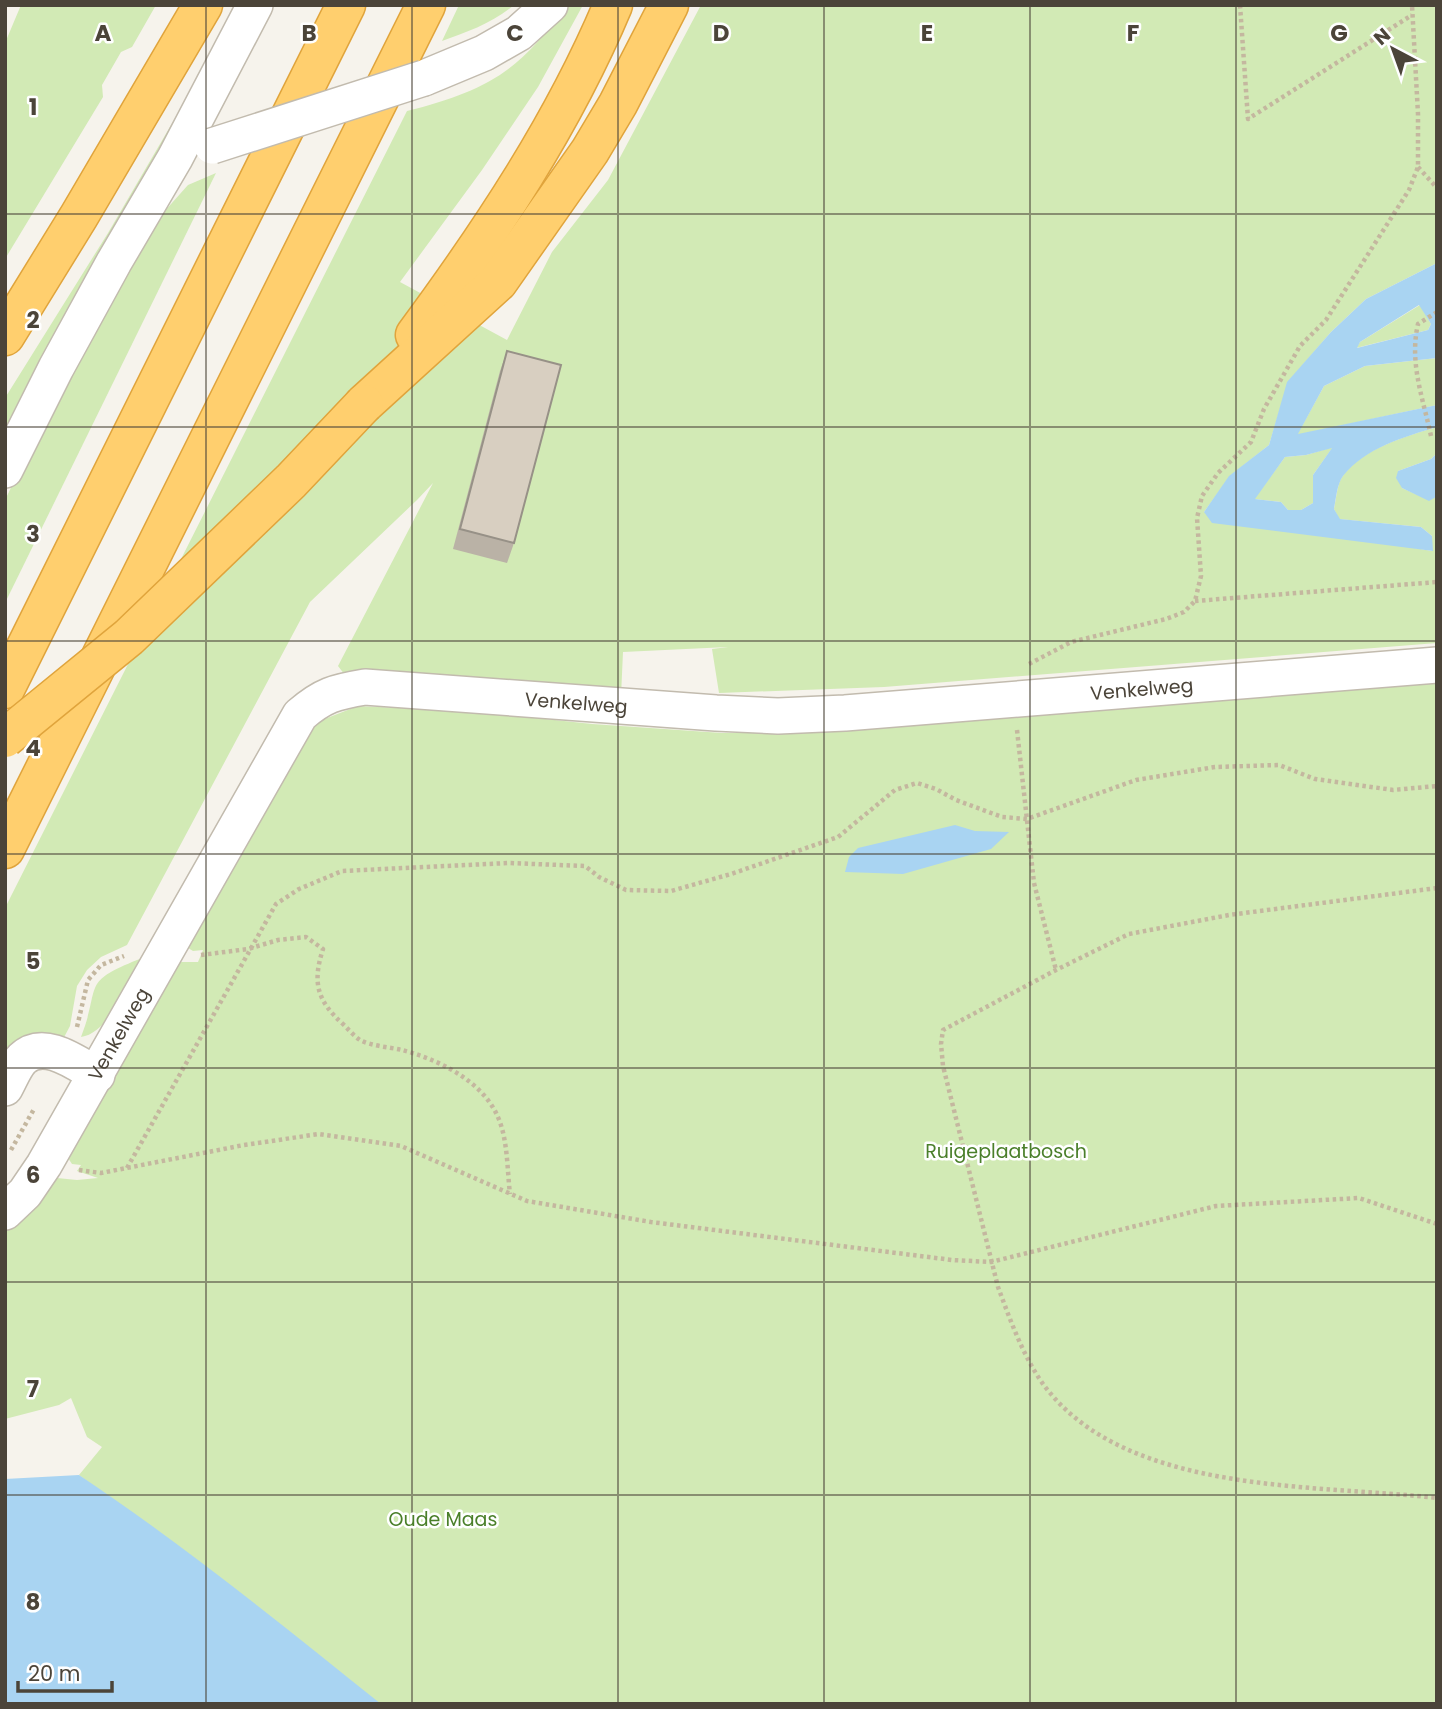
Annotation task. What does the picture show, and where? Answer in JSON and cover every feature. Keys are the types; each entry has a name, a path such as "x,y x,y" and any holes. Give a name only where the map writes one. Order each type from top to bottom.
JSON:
{"highway":[{"path":"5,336 203,5"},
{"path":"5,689 346,5"},
{"path":"5,849 426,5"},
{"path":"482,274 528,169 564,106 613,5"},
{"path":"5,738 139,628 291,481 482,274 590,151 618,104 669,5"}],"street":[{"path":"5,470 62,356 175,158 255,5"},
{"path":"175,158 424,78 485,53 519,33 550,5"},
{"name":"Venkelweg","path":"5,1212 25,1193 44,1165 300,715 317,699 365,687 778,716 845,713 1437,665"},
{"path":"5,1088 21,1060 34,1051 47,1050 63,1056 97,1075"}],"path":[{"path":"1240,5 1248,119 1412,15"},
{"path":"1056,970 1034,883 1013,699 1020,668 1071,642 1166,619 1184,612 1195,601 1201,576 1197,518 1202,495 1218,473 1251,442 1264,409 1300,346 1326,320 1409,190 1418,167 1412,5"},
{"path":"1418,167 1437,188"},
{"path":"1431,436 1415,368 1416,333 1418,324 1437,312"},
{"path":"1195,601 1437,582"},
{"path":"127,1168 248,949 276,904 299,889 342,872 509,863 585,866 599,877 626,890 671,891 731,874 838,837 895,790 918,783 1002,817 1027,819 1136,780 1215,766 1279,765 1315,779 1393,790 1437,786"},
{"path":"1437,888 1187,921 1129,934 943,1030 941,1044 943,1066 998,1287 1034,1370 1066,1409 1087,1427 1126,1449 1164,1465 1221,1477 1437,1498"},
{"path":"166,948 187,957 248,949 278,940 306,937 324,949 317,967 318,987 327,1010 361,1040 417,1054 453,1070 481,1093 497,1114 505,1143 510,1195"},
{"path":"44,1165 101,1173 244,1145 319,1134 401,1146 527,1201 651,1222 952,1260 992,1262 1216,1206 1359,1198 1437,1224"}],"green space":[{"path":"21,5 156,5 132,47 121,52 102,85 103,97 5,259 5,43"},
{"path":"459,5 514,5 489,22 442,41"},
{"path":"565,5 583,5 538,87 482,170 400,282 507,340 552,252 608,180 701,5 1437,5 1437,263 1366,299 1331,332 1288,382 1269,445 1230,476 1204,512 1432,551 1432,536 1421,527 1339,519 1334,509 1342,477 1360,459 1385,445 1437,427 1437,453 1431,459 1398,471 1402,488 1429,500 1437,496 1437,643 884,687 719,693 712,649 728,647 623,652 621,696 348,679 338,666 433,483 310,602 127,945 101,957 87,970 77,986 70,1026 61,1043 5,1063 5,908 407,111 457,96 498,76 533,47"},
{"path":"174,120 5,452 5,398 108,233"},
{"path":"216,173 5,603 5,500 27,455 76,361 163,213 188,185"},
{"path":"1420,305 1431,324 1428,330 1356,348 1360,342"},
{"path":"1437,358 1437,405 1297,435 1324,386 1365,366"},
{"path":"1333,447 1313,475 1313,503 1301,510 1288,510 1281,502 1254,499 1285,457 1306,455"},
{"name":"Ruigeplaatbosch","path":"1437,674 1437,1704 380,1704 79,1475 102,1447 87,1437 71,1398 59,1405 5,1419 5,1231 31,1213 57,1178 98,1178 77,1171 81,1165 72,1164 68,1158 177,962 198,962 203,950 193,951 185,946 305,736 322,720 358,706 479,712 592,724 722,733 796,732"},
{"path":"142,958 110,1016 101,1026 81,1037 93,995 101,980 122,966"}],"water":[{"path":"1437,263 1437,358 1365,366 1324,386 1298,434 1437,405 1437,427 1386,445 1352,466 1339,483 1334,509 1340,519 1421,527 1432,536 1433,551 1212,523 1204,512 1229,476 1269,445 1287,382 1331,332 1366,299","holes":["1419,305 1431,324 1428,330 1357,348 1360,342","1332,448 1313,475 1313,503 1301,510 1288,510 1281,502 1255,499 1285,457"]},
{"path":"1437,453 1436,497 1429,501 1402,488 1396,478 1398,471 1431,459"},
{"path":"955,825 975,831 1009,832 991,849 903,874 845,872 849,857 858,848"},
{"path":"79,1475 195,1557 381,1704 5,1704 5,1479"}],"building":[{"path":"507,351 561,365 514,543 460,529"}],"park label":[{"name":"Oude Maas","path":"443,1519"}]}
